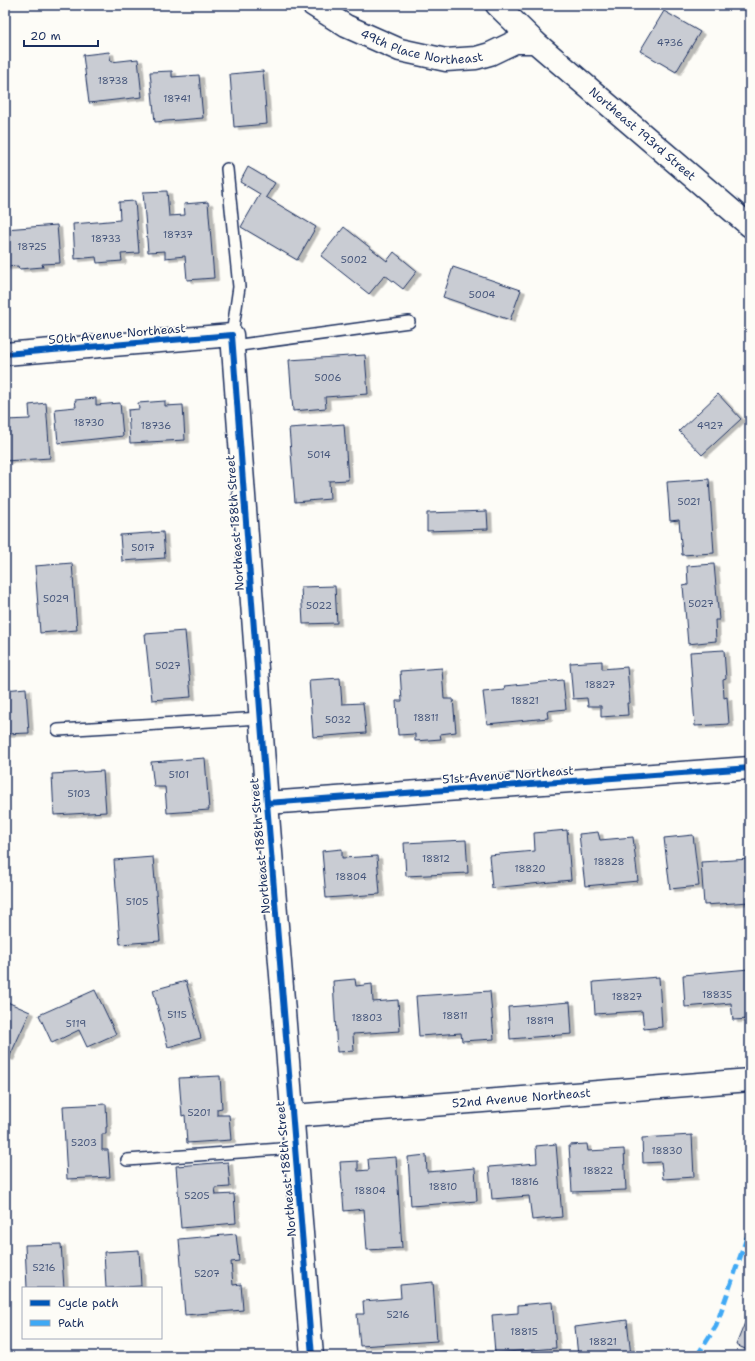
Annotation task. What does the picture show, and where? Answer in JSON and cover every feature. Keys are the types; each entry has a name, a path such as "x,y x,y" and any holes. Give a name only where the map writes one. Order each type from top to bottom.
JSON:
{"street":[{"name":"49th Place Northeast","path":"313,5 346,26 400,50 446,60 476,58 490,54 514,42 536,42"},
{"name":"Northeast 193rd Street","path":"496,5 536,42 750,226"},
{"name":"50th Avenue Northeast","path":"5,354 232,340"},
{"name":"Northeast 188th Street","path":"232,340 267,803 312,1356"},
{"name":"51st Avenue Northeast","path":"267,803 750,768"},
{"name":"52nd Avenue Northeast","path":"293,1116 750,1080"}],"lane":[{"path":"227,169 239,287 232,340 409,322"},
{"path":"58,730 261,718"},
{"path":"127,1160 295,1148"}],"building":[{"path":"664,11 700,32 676,72 640,51"},
{"path":"109,52 111,62 138,59 142,97 89,103 83,55"},
{"path":"172,71 172,77 199,75 203,118 155,122 150,72"},
{"path":"263,71 267,124 234,127 230,74"},
{"path":"248,167 275,183 266,197 316,227 297,260 241,227 260,194 240,182"},
{"path":"167,191 169,216 185,215 184,204 208,202 214,278 187,280 185,256 165,258 165,251 148,252 143,192"},
{"path":"135,201 139,253 121,254 122,261 97,263 96,257 75,259 73,224 120,220 119,202"},
{"path":"57,225 60,263 42,264 43,267 19,269 18,266 5,267 5,229"},
{"path":"344,227 387,261 394,252 417,271 403,289 385,275 369,294 321,256"},
{"path":"453,267 521,290 510,320 443,297"},
{"path":"365,355 368,394 325,397 326,408 293,411 289,360"},
{"path":"718,394 741,419 702,455 679,431"},
{"path":"96,398 96,405 120,403 123,436 58,443 55,409 76,407 75,400"},
{"path":"165,401 165,406 183,405 185,440 130,443 128,410 139,409 138,403"},
{"path":"46,403 50,458 5,461 5,420 30,419 29,405"},
{"path":"344,424 348,480 329,481 330,499 295,502 289,428"},
{"path":"709,479 714,553 682,555 679,520 670,521 667,482"},
{"path":"487,511 488,529 427,531 427,513"},
{"path":"163,532 165,558 122,561 120,535"},
{"path":"72,563 77,630 40,633 35,566"},
{"path":"714,564 719,620 715,620 716,641 688,644 683,586 688,585 687,566"},
{"path":"335,586 337,623 303,624 301,587"},
{"path":"185,631 191,697 152,700 145,634"},
{"path":"724,650 726,679 723,680 724,698 727,697 729,724 695,726 690,652"},
{"path":"602,661 602,669 627,667 630,703 627,703 628,715 601,717 601,706 588,706 587,698 573,699 570,663"},
{"path":"442,668 444,699 453,699 456,732 440,734 441,739 415,741 415,734 398,735 396,701 402,701 400,671"},
{"path":"340,678 342,704 363,703 366,733 313,737 309,680"},
{"path":"563,680 566,709 547,711 548,718 487,724 483,692 505,690 504,686"},
{"path":"26,688 29,733 5,734 5,690"},
{"path":"205,758 209,810 167,813 165,787 154,787 151,762"},
{"path":"103,771 106,812 54,815 52,774"},
{"path":"567,830 571,880 492,888 489,855 535,851 534,833"},
{"path":"598,832 600,840 633,837 638,881 585,886 579,834"},
{"path":"693,835 699,886 670,889 664,838"},
{"path":"466,840 468,873 406,876 404,843"},
{"path":"342,849 342,858 377,856 380,894 326,898 322,851"},
{"path":"153,857 160,941 120,944 114,860"},
{"path":"750,859 750,902 704,905 701,862"},
{"path":"749,969 750,1019 733,1020 731,1003 685,1007 683,975"},
{"path":"659,977 662,1027 644,1029 642,1011 595,1014 593,982"},
{"path":"355,979 356,986 372,984 373,1002 398,1000 400,1031 353,1034 354,1051 337,1052 333,981"},
{"path":"186,981 201,1038 168,1047 153,990"},
{"path":"95,990 116,1034 87,1047 79,1030 52,1043 39,1015"},
{"path":"490,991 494,1039 462,1041 461,1033 419,1036 416,996"},
{"path":"5,1001 30,1012 9,1058 5,1056"},
{"path":"570,1002 572,1034 510,1039 508,1007"},
{"path":"220,1076 222,1108 217,1109 217,1115 229,1115 231,1140 187,1143 185,1115 182,1116 179,1078"},
{"path":"106,1104 107,1127 106,1134 102,1134 102,1150 108,1150 110,1177 67,1179 63,1106"},
{"path":"692,1135 694,1177 663,1179 661,1162 643,1163 642,1138"},
{"path":"556,1144 562,1217 532,1220 529,1196 492,1199 489,1167 537,1163 536,1146"},
{"path":"587,1144 588,1151 624,1149 626,1190 572,1192 569,1145"},
{"path":"426,1155 427,1172 475,1168 477,1201 411,1206 408,1157"},
{"path":"396,1157 402,1248 367,1250 364,1209 344,1211 340,1162 358,1161 358,1171 369,1170 368,1159"},
{"path":"228,1162 230,1187 215,1188 216,1195 234,1194 236,1223 181,1228 176,1166"},
{"path":"236,1234 239,1261 231,1262 233,1285 241,1284 243,1310 185,1315 179,1239"},
{"path":"61,1244 64,1287 27,1287 25,1245"},
{"path":"139,1250 141,1286 106,1287 104,1252"},
{"path":"433,1282 437,1341 360,1346 357,1314 364,1314 363,1301 401,1298 400,1285"},
{"path":"552,1302 556,1348 495,1353 492,1315 518,1313 518,1305"},
{"path":"750,1310 750,1351 736,1345"},
{"path":"627,1320 631,1356 578,1356 575,1327"},
{"path":"448,1351 448,1356 405,1356 405,1354"}],"marked path":[{"path":"697,1356 716,1326 750,1229"}],"cycle path":[{"path":"5,354 232,335 267,803 312,1356"},
{"path":"267,803 750,768"}]}
